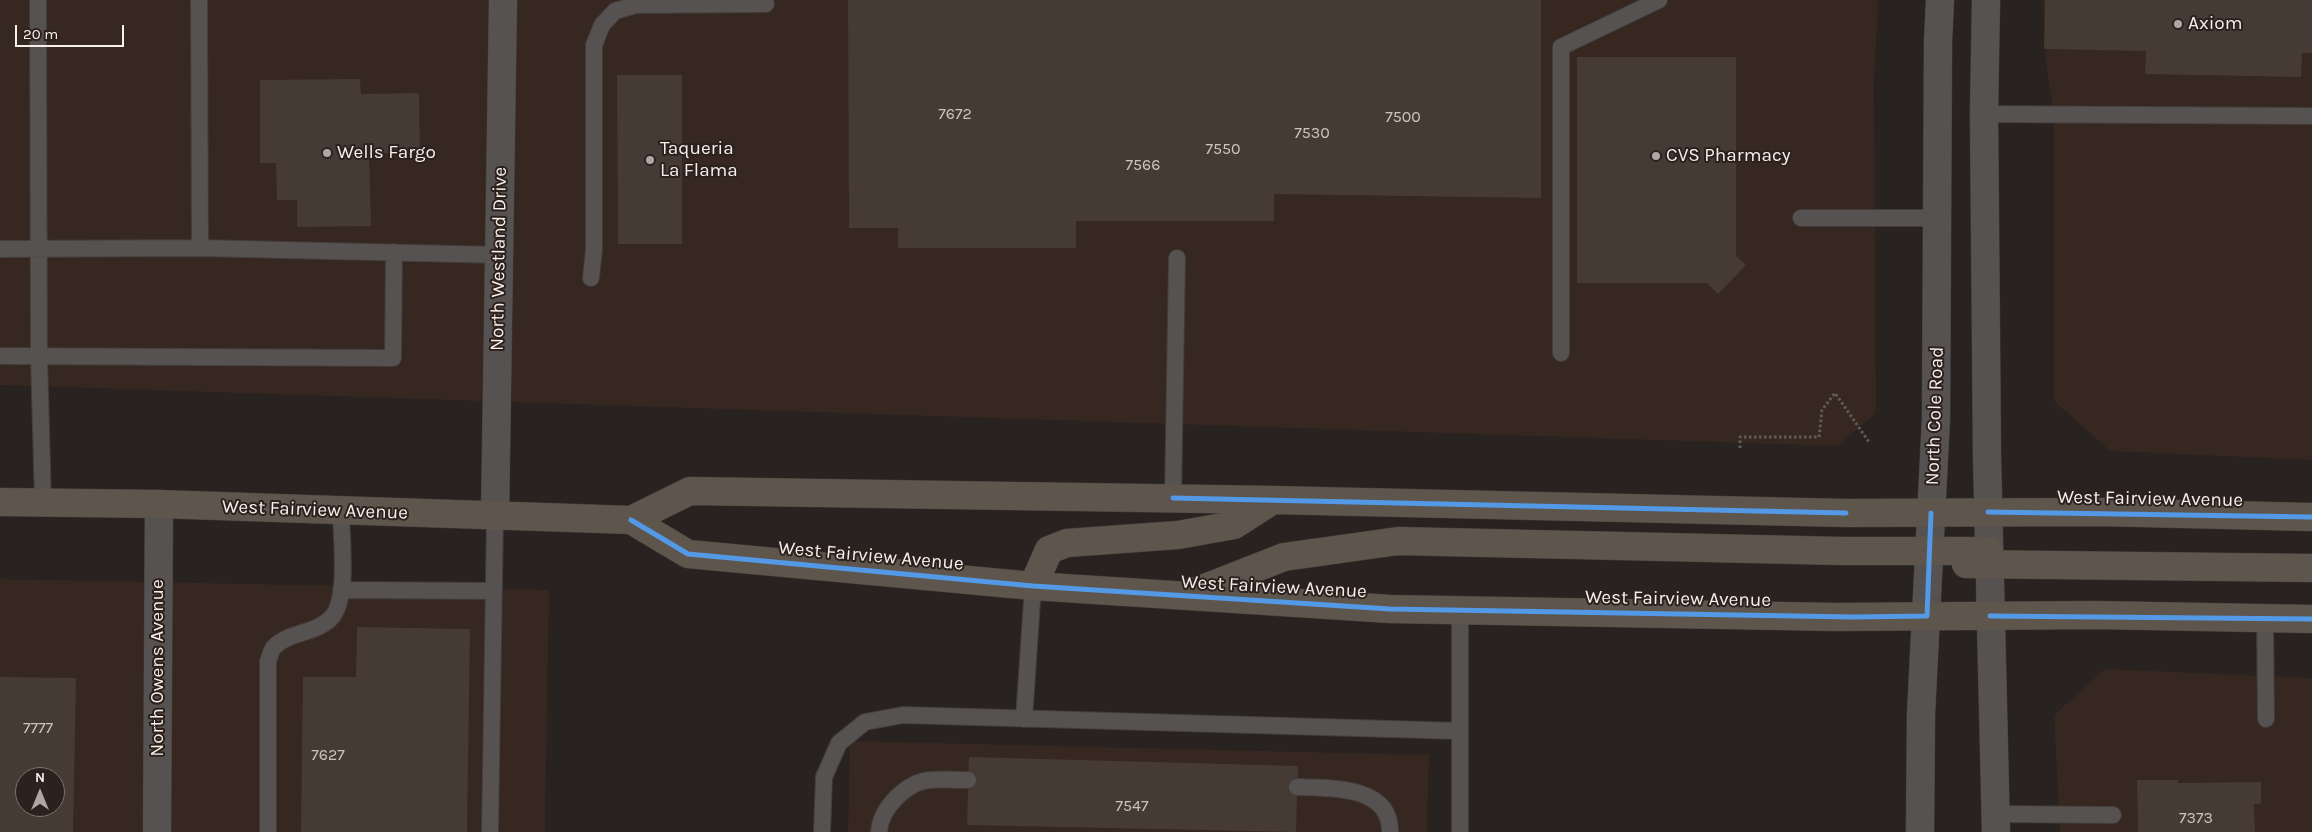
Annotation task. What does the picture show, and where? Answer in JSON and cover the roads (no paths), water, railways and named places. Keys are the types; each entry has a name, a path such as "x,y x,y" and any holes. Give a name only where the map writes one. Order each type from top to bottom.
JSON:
{"main road":[{"name":"North Westland Drive","path":"495,517 504,0"},
{"name":"North Cole Road","path":"1920,832 1921,714 1936,418 1938,42 1940,0"},
{"path":"1986,0 1984,114 1988,512 1996,823"},
{"name":"West Fairview Avenue","path":"0,502 159,504 495,517 630,520 690,491 1173,498 1846,513 1988,512 2312,517"},
{"path":"1033,586 1049,550 1067,543 1178,535 1234,525 1273,500"},
{"name":"North Owens Avenue","path":"158,832 159,504"},
{"name":"West Fairview Avenue","path":"630,520 688,554 1033,586 1390,609 1837,617 1990,616 2312,619"},
{"path":"1184,596 1284,557 1398,541 2312,568"}],"lane":[{"path":"38,0 39,356 43,503"},
{"path":"199,0 200,248"},
{"path":"1560,353 1561,47 1659,0"},
{"path":"591,278 594,249 594,45 602,25 615,11 636,5 766,4"},
{"path":"1984,114 2312,116"},
{"path":"1801,218 1937,218"},
{"path":"0,249 200,248 499,254"},
{"path":"0,356 393,358 394,252"},
{"path":"1173,498 1177,258"},
{"path":"268,832 268,661 273,648 290,638 320,627 333,616 341,590 341,511"},
{"path":"490,832 495,517"},
{"path":"1024,719 1033,586"},
{"path":"341,590 494,591"},
{"path":"1460,610 1460,832"},
{"path":"2265,618 2266,719"},
{"path":"822,832 824,777 839,743 865,722 903,715 1460,731"},
{"path":"879,832 889,805 908,785 927,780 968,780"},
{"path":"1297,787 1335,788 1359,792 1374,800 1384,812 1390,832"},
{"path":"1996,823 2113,815"}],"place":[{"name":"Axiom","path":"2178,24"},
{"name":"Wells Fargo","path":"327,153"},
{"name":"CVS Pharmacy","path":"1656,156"},
{"name":"Taqueria La Flama","path":"650,160"}]}
